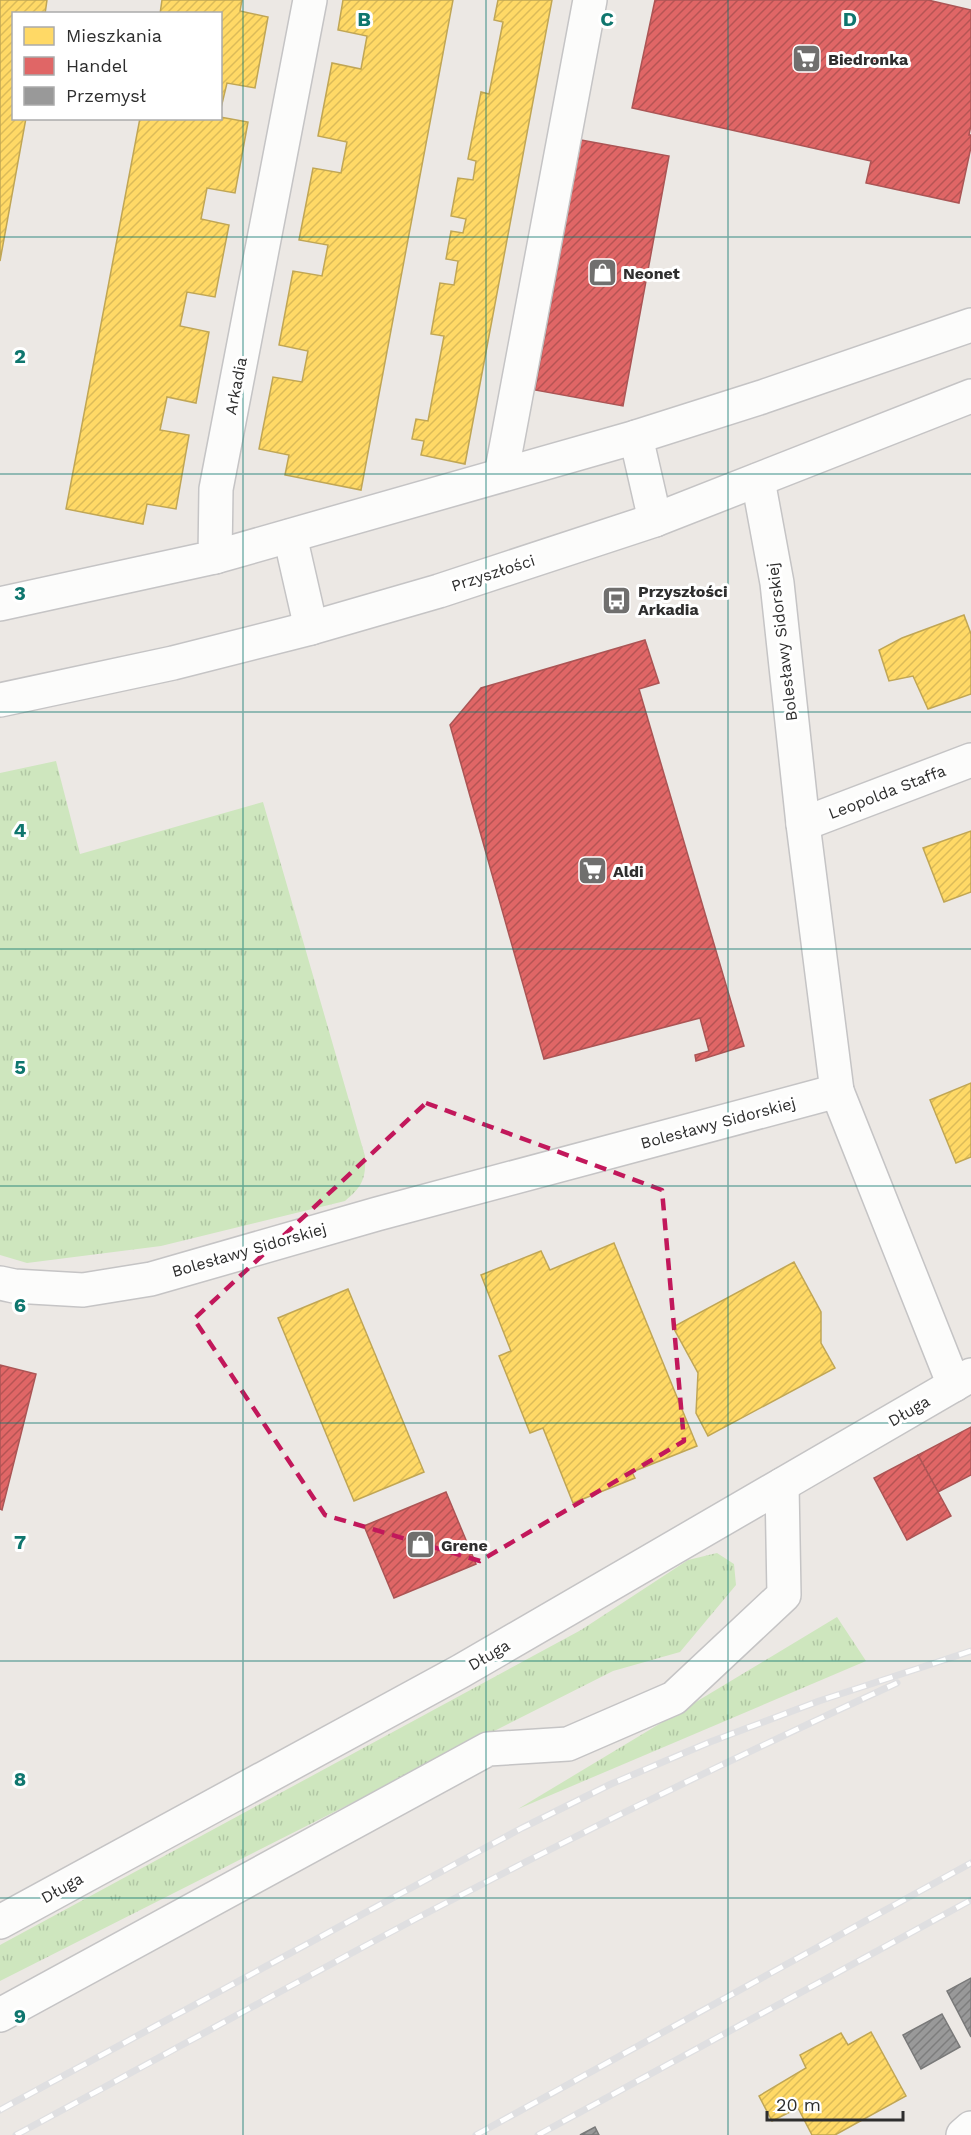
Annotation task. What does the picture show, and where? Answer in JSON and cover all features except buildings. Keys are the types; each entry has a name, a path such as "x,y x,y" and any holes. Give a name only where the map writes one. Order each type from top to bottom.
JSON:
{"street":[{"name":"Arkadia","path":"215,557 216,489 310,0"},
{"path":"501,475 590,0"},
{"path":"0,604 215,557 636,437 762,397 971,325"},
{"name":"Przyszłości","path":"0,700 173,663 311,628 439,591 655,520 971,396"},
{"path":"636,437 655,520"},
{"name":"Bolesławy Sidorskiej","path":"0,1283 14,1286 83,1290 150,1279 377,1214 837,1092 803,824 777,583 758,480"},
{"path":"290,536 311,628"},
{"name":"Leopolda Staffa","path":"803,824 971,760"},
{"path":"837,1092 962,1380"},
{"name":"Długa","path":"0,1922 461,1671 962,1380"},
{"path":"0,2015 488,1749 568,1744 674,1698 784,1595 782,1485"},
{"path":"963,2135 971,2128"}],"highlighted area":[{"path":"426,1103 662,1190 684,1441 480,1561 325,1515 194,1319"}],"green space":[{"path":"56,761 80,854 263,802 365,1156 362,1181 356,1191 345,1201 161,1246 27,1263 0,1255 0,773"},
{"path":"717,1553 734,1564 736,1585 680,1652 613,1671 0,1981 0,1945 581,1630 688,1560"},
{"path":"837,1617 866,1661 518,1809"}],"railway":[{"path":"0,2110 522,1828 611,1784 710,1742 819,1701 971,1651"},
{"path":"16,2135 321,1969 540,1854 897,1683"},
{"path":"476,2135 971,1863"},
{"path":"538,2135 971,1900"}],"place":[{"name":"Biedronka","path":"807,59"},
{"name":"Neonet","path":"602,273"},
{"name":"Przyszłości Arkadia","path":"617,600"},
{"name":"Aldi","path":"592,871"},
{"name":"Grene","path":"420,1545"}]}
